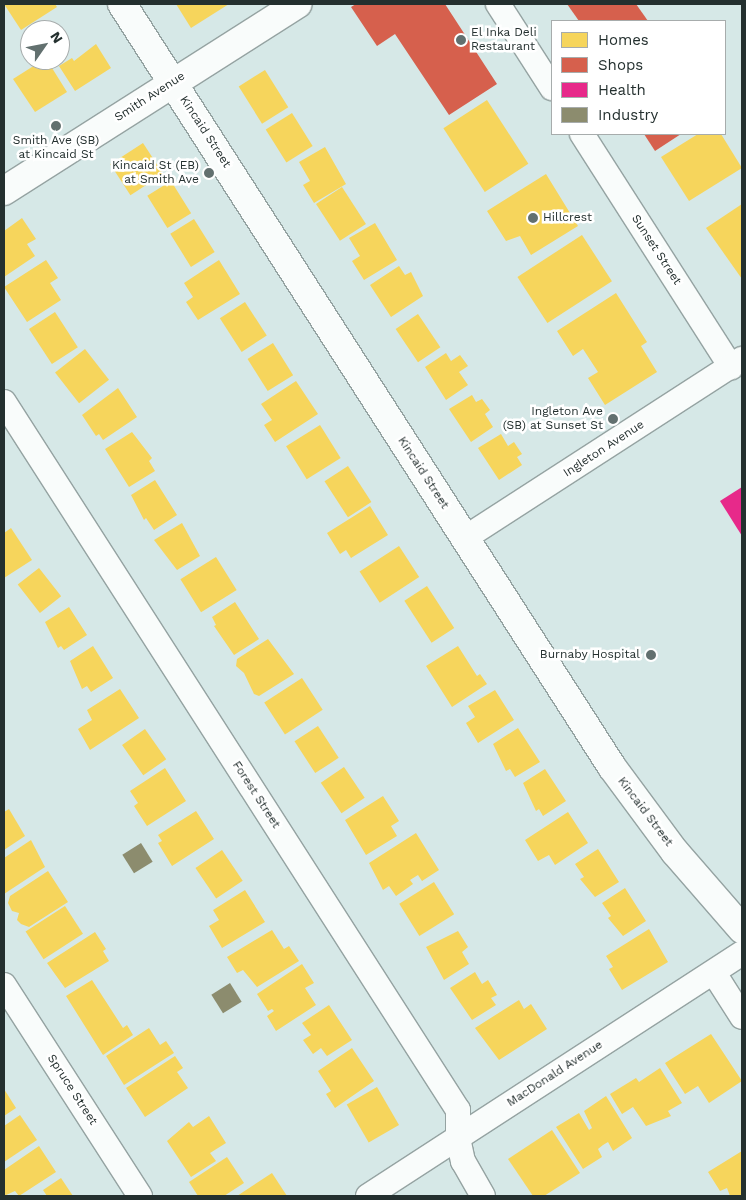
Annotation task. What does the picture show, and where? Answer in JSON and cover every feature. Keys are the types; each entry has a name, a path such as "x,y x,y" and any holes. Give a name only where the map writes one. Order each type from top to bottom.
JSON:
{"street":[{"name":"Kincaid Street","path":"122,4 612,767 675,852 742,929"},
{"name":"Smith Avenue","path":"4,192 297,4"},
{"path":"498,4 551,86"},
{"name":"Sunset Street","path":"583,135 736,363"},
{"name":"Ingleton Avenue","path":"465,538 736,363"},
{"name":"Forest Street","path":"4,402 458,1110 458,1138 466,1168 483,1196"},
{"name":"MacDonald Avenue","path":"368,1196 714,973 742,953"},
{"path":"714,973 742,1017"},
{"name":"Spruce Street","path":"4,985 140,1196"}],"building: Homes":[{"path":"4,4 55,4 57,7 37,20 20,20 20,28"},
{"path":"176,4 229,4 191,28"},
{"path":"96,44 111,68 75,91 62,70 70,70 70,59 72,58 74,61"},
{"path":"27,70 53,70 67,92 35,112 13,79"},
{"path":"265,70 288,107 262,124 239,86"},
{"path":"487,100 528,164 485,192 443,128"},
{"path":"292,113 313,146 286,163 266,129"},
{"path":"696,135 722,135 742,168 689,201 661,157"},
{"path":"143,143 163,174 130,195 110,164"},
{"path":"325,147 346,184 314,203 303,185 310,181 299,162"},
{"name":"Hillcrest","path":"546,174 578,226 531,255 520,236 506,241 487,211"},
{"path":"171,181 191,213 167,228 147,196"},
{"path":"342,187 366,224 340,241 316,204"},
{"path":"742,204 742,279 706,228"},
{"path":"22,218 36,239 27,244 35,256 4,277 4,231"},
{"path":"194,219 215,252 191,267 170,234"},
{"path":"375,223 397,260 364,280 352,261 360,256 349,238"},
{"path":"582,235 612,281 547,323 517,277"},
{"path":"46,260 58,278 50,283 61,300 27,322 4,287"},
{"path":"219,260 240,294 198,320 186,302 193,297 184,283"},
{"path":"399,266 405,275 411,272 423,296 391,317 370,285"},
{"path":"616,293 647,342 641,346 657,372 605,405 588,378 598,372 583,349 573,356 557,331"},
{"path":"245,302 267,336 242,352 220,318"},
{"path":"55,312 78,347 52,364 29,329"},
{"path":"418,314 440,347 418,362 396,329"},
{"path":"273,343 293,375 268,391 248,359"},
{"path":"85,349 109,380 79,403 55,372"},
{"path":"446,353 451,361 460,355 468,366 459,372 468,385 446,400 425,367"},
{"path":"296,381 318,414 275,442 264,425 272,420 261,404"},
{"path":"118,388 137,417 103,440 99,434 96,436 82,415"},
{"path":"472,395 476,402 482,399 490,410 485,414 493,427 471,442 449,409"},
{"path":"320,425 341,458 307,479 286,446"},
{"path":"132,432 152,458 149,461 155,471 129,487 105,449"},
{"path":"501,434 508,446 514,442 522,454 517,457 522,465 499,480 478,448"},
{"path":"348,466 371,502 348,517 325,481"},
{"path":"155,480 177,515 154,530 146,518 144,520 131,495"},
{"path":"370,506 388,535 351,558 346,550 340,554 327,533"},
{"path":"182,523 200,556 177,570 154,540"},
{"path":"11,528 32,560 4,578 4,533"},
{"path":"399,546 419,577 380,603 360,572"},
{"path":"216,557 237,590 201,612 180,579"},
{"path":"39,568 61,596 40,613 18,585"},
{"path":"427,586 454,628 432,643 404,601"},
{"path":"235,602 259,639 234,655 214,626 216,625 212,617"},
{"path":"69,607 87,635 64,650 61,646 58,648 45,622"},
{"path":"268,639 294,674 259,696 254,694 244,673 236,666 237,659"},
{"path":"93,646 113,678 91,692 87,686 82,689 70,661"},
{"path":"458,646 477,676 480,674 487,684 452,707 426,666"},
{"path":"302,678 323,710 285,734 264,703"},
{"path":"120,689 139,718 90,750 78,729 92,720 87,710"},
{"path":"495,690 514,720 478,743 466,723 475,717 468,706"},
{"path":"318,726 339,758 315,773 295,741"},
{"path":"518,728 540,762 515,777 510,769 506,771 493,744"},
{"path":"145,729 166,759 143,775 122,745"},
{"path":"344,767 365,798 341,813 321,783"},
{"path":"165,768 186,801 147,826 134,806 138,803 130,791"},
{"path":"545,769 566,801 543,816 539,809 536,811 523,783"},
{"path":"383,796 399,821 391,826 397,836 366,855 345,820"},
{"path":"9,809 25,836 4,850 4,812"},
{"path":"196,811 214,839 172,866 158,843 162,841 158,835"},
{"path":"568,812 588,843 555,865 549,855 538,861 525,840"},
{"path":"416,833 439,870 422,881 418,875 410,880 413,884 396,896 389,886 383,890 369,863"},
{"path":"31,840 45,867 4,894 4,858"},
{"path":"598,849 619,882 595,897 580,879 584,877 575,864"},
{"path":"222,850 243,881 216,899 195,868"},
{"path":"48,871 68,902 29,927 21,924 17,920 19,913 12,911 8,903 10,896"},
{"path":"434,882 454,914 419,936 399,904"},
{"path":"625,888 646,921 623,936 608,918 611,916 602,903"},
{"path":"245,890 265,922 222,948 209,926 219,920 213,910"},
{"path":"65,906 83,934 44,959 26,932"},
{"path":"649,929 668,962 622,990 609,969 613,967 606,956"},
{"path":"272,930 284,949 289,946 299,961 257,987 243,970 237,973 227,957"},
{"path":"458,931 468,947 462,952 469,964 444,980 426,947"},
{"path":"95,932 106,949 103,951 109,961 65,988 47,963"},
{"path":"302,964 314,983 305,988 316,1005 276,1031 267,1016 274,1011 272,1009 268,1011 257,994"},
{"path":"475,972 482,984 488,980 497,995 491,998 496,1005 472,1020 450,988"},
{"path":"92,980 123,1028 127,1025 133,1035 103,1055 66,996"},
{"path":"519,1000 524,1009 531,1004 547,1029 499,1060 475,1028"},
{"path":"329,1005 352,1040 327,1056 321,1048 313,1054 303,1040 311,1035 302,1023"},
{"path":"149,1028 160,1045 166,1041 174,1053 124,1085 106,1056"},
{"path":"711,1034 742,1081 709,1103 698,1086 685,1094 665,1063"},
{"path":"352,1048 374,1081 335,1108 326,1094 331,1091 318,1071"},
{"path":"175,1056 183,1068 177,1072 188,1088 145,1117 126,1088"},
{"path":"660,1068 682,1103 668,1111 671,1116 646,1126 633,1107 622,1114 610,1094 636,1078 639,1082"},
{"path":"377,1087 399,1125 369,1143 347,1104"},
{"path":"4,1089 16,1108 4,1116"},
{"path":"606,1096 632,1138 613,1151 608,1142 603,1145 598,1149 602,1157 583,1169 556,1127 579,1113 589,1130 592,1128 584,1111"},
{"path":"20,1115 37,1140 4,1162 4,1126"},
{"path":"209,1116 226,1143 210,1153 216,1161 191,1177 167,1141 189,1122 193,1127"},
{"path":"552,1130 580,1173 544,1196 533,1196 508,1159"},
{"path":"39,1146 56,1172 19,1196 15,1191 4,1196 4,1170"},
{"path":"742,1151 742,1196 730,1196 727,1188 720,1191 708,1172"},
{"path":"227,1157 244,1183 224,1196 198,1196 189,1182"},
{"path":"272,1173 287,1196 237,1196"},
{"path":"61,1178 73,1196 47,1196 43,1190"}],"building: Shops":[{"path":"356,4 445,4 497,84 449,115 395,34 377,46 351,7"},
{"path":"567,4 636,4 647,20 578,20"},
{"path":"645,135 679,135 655,151"}],"building: Health":[{"path":"742,487 742,536 720,501"}],"building: Industry":[{"path":"141,843 153,862 134,873 122,855"},
{"path":"230,983 242,1002 223,1013 211,995"}],"place":[{"name":"El Inka Deli Restaurant","path":"461,40"},
{"name":"Smith Ave (SB) at Kincaid St","path":"56,126"},
{"name":"Kincaid St (EB) at Smith Ave","path":"209,173"},
{"name":"Hillcrest","path":"533,218"},
{"name":"Ingleton Ave (SB) at Sunset St","path":"613,419"},
{"name":"Burnaby Hospital","path":"651,655"}]}
